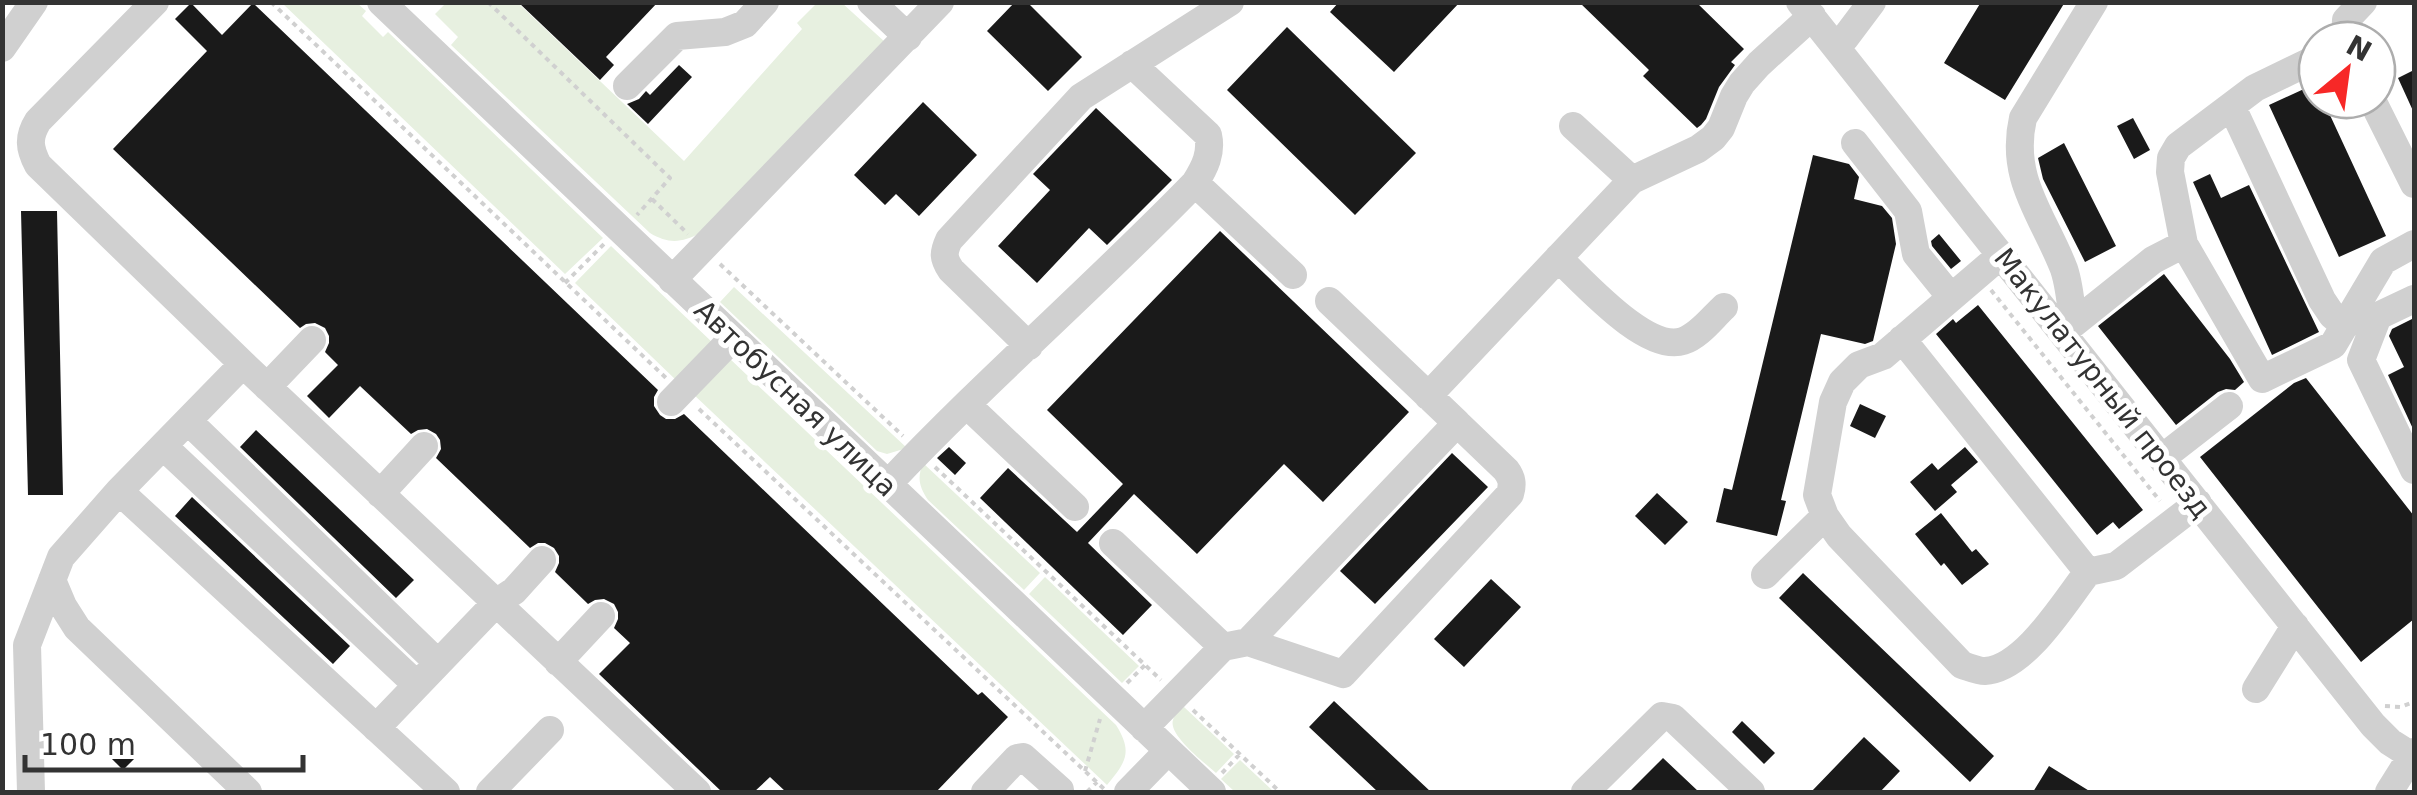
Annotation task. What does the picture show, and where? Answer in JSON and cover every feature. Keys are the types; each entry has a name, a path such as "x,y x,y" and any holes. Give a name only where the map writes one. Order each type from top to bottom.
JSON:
{"street":[{"path":"155,2 38,121 29,142 32,155 47,175 243,364 696,792"},
{"path":"628,86 677,36 725,32 745,24 765,2"},
{"path":"871,2 908,37"},
{"path":"672,280 940,2"},
{"path":"1028,346 950,270 944,260 949,240 1080,97 1230,2"},
{"path":"1836,46 1872,2"},
{"path":"2068,328 2070,296 2065,272 2026,186 2018,140 2023,118 2094,2"},
{"name":"Автобусная улица","path":"394,7 672,280 1168,751 1215,784"},
{"path":"1428,396 1632,180 1713,138 1722,128 1742,83 1806,9"},
{"name":"Макулатурный проезд","path":"1806,9 1991,263 2068,328 2162,458 2373,724 2390,742 2413,754"},
{"path":"888,484 1125,255 1195,182 1208,160 1208,135 1132,64"},
{"path":"2297,68 2255,88 2178,146 2171,158 2170,172 2184,244 2262,379 2333,345 2383,260 2414,244"},
{"path":"2232,107 2322,300 2345,326"},
{"path":"2382,120 2414,184"},
{"path":"1573,126 1632,180"},
{"path":"1855,144 1908,211 1916,254 1950,296"},
{"path":"1195,182 1293,274"},
{"path":"2068,328 2153,260 2184,244"},
{"path":"1558,258 1628,323 1661,342 1686,341 1724,307"},
{"path":"1991,263 1883,356 1859,365 1842,382 1833,402 1817,495 1839,536 1962,665 1982,672 2000,668 2027,648 2088,572 2116,566 2198,503"},
{"path":"2414,299 2378,316 2361,360 2414,470"},
{"path":"1113,543 1235,644 1343,674 1510,494 1511,478 1506,470 1328,301"},
{"path":"671,402 733,338"},
{"path":"1902,339 2088,572"},
{"path":"267,387 312,340"},
{"path":"31,792 27,645 61,557 119,491 243,364"},
{"path":"967,405 1076,507"},
{"path":"2162,458 2229,406"},
{"path":"1144,728 1235,644 1456,424"},
{"path":"175,433 428,674"},
{"path":"380,494 424,446"},
{"path":"119,491 376,728 436,790"},
{"path":"1766,575 1825,516"},
{"path":"376,728 542,560"},
{"path":"52,580 76,628 248,792"},
{"path":"558,662 601,616"},
{"path":"2256,689 2295,626"},
{"path":"1585,792 1656,719 1667,716 1751,792"},
{"path":"490,792 550,730"},
{"path":"1128,792 1168,751"},
{"path":"2389,792 2413,754"},
{"path":"993,790 1018,758 1023,757 1073,791"}],"path":[{"path":"488,2 670,178 565,283"},
{"path":"652,199 1280,792"},
{"path":"1991,263 1991,290 2175,521"},
{"path":"1125,686 1145,665"},
{"path":"1085,772 1102,709"},
{"path":"1215,784 1240,754"},
{"path":"1073,791 1097,782"}],"green space":[{"path":"282,3 357,3 366,11 362,16 383,37 388,32 603,238 565,274"},
{"path":"446,3 518,3 684,161 802,29 797,23 817,3 842,3 885,42 700,233 669,240 650,233 451,45 458,37 435,14"},
{"path":"611,246 713,343 677,381 575,283"},
{"path":"734,287 907,448 887,454 877,451 720,302"},
{"path":"728,357 1116,725 1126,750 1119,770 1107,785 693,394"},
{"path":"923,463 1040,573 1024,590 928,500 920,482"},
{"path":"1045,577 1139,666 1122,683 1029,594"},
{"path":"1184,707 1234,754 1216,773 1176,733 1173,720"},
{"path":"1240,760 1274,792 1235,792 1221,779"}],"building":[{"path":"518,2 658,2 606,57 614,65 600,80"},
{"path":"1015,2 1027,2 1082,57 1048,91 987,31"},
{"path":"1339,2 1460,2 1394,72 1330,12"},
{"path":"1579,2 1696,2 1744,49 1731,62 1735,65 1719,87 1701,125 1697,128 1643,76 1649,70"},
{"path":"1981,2 2065,2 2005,100 1944,63"},
{"path":"191,3 222,35 253,3 658,390 654,406 660,415 675,419 684,414 978,695 982,692 1008,717 936,792 786,792 770,777 754,792 722,792 599,674 630,643 614,628 618,612 614,604 604,599 588,604 555,572 559,556 554,548 538,543 530,548 436,458 441,449 436,434 427,429 411,434 360,386 329,418 307,396 338,365 325,352 329,336 325,328 315,323 300,328 113,149 207,51 175,19"},
{"path":"1287,27 1416,153 1355,215 1227,90"},
{"path":"679,65 692,77 648,124 627,104 646,91 650,95"},
{"path":"2414,70 2414,113 2398,78"},
{"path":"2297,92 2297,120 2332,120 2386,236 2339,257 2269,105"},
{"path":"923,102 977,155 919,216 896,194 885,205 854,175"},
{"path":"1096,108 1172,180 1107,245 1089,228 1037,283 998,246 1050,190 1033,174"},
{"path":"2133,118 2150,150 2134,159 2117,126"},
{"path":"2064,143 2116,246 2085,262 2043,179 2038,158"},
{"path":"1813,155 1849,164 1859,177 1854,199 1882,206 1892,218 1896,244 1873,341 1865,344 1821,334 1781,500 1786,501 1777,536 1716,522 1724,488 1732,490"},
{"path":"2210,174 2221,198 2249,185 2319,332 2272,355 2193,182"},
{"path":"21,211 57,211 63,495 28,495"},
{"path":"1220,231 1409,412 1323,502 1284,464 1197,554 1134,494 1088,543 1152,605 1123,635 980,498 1008,468 1077,532 1123,484 1047,410"},
{"path":"1939,234 1961,261 1951,269 1932,246 1931,241"},
{"path":"2164,274 2244,382 2235,390 2218,392 2176,425 2098,326"},
{"path":"1978,305 2143,510 2119,529 2113,522 2097,535 1936,334"},
{"path":"2414,318 2414,431 2388,375 2404,367 2389,336 2392,329"},
{"path":"2306,378 2414,516 2414,619 2361,662 2200,457 2294,383"},
{"path":"1860,404 1886,416 1875,438 1850,426"},
{"path":"256,430 414,580 396,598 240,447"},
{"path":"949,447 966,463 955,475 937,458"},
{"path":"1965,447 1978,462 1951,485 1957,492 1935,511 1910,482 1932,463 1938,470"},
{"path":"1452,453 1488,487 1375,604 1340,571"},
{"path":"1657,493 1688,522 1665,545 1635,516"},
{"path":"192,497 350,646 333,664 175,516"},
{"path":"1941,513 1972,552 1976,549 1989,564 1962,585 1915,534"},
{"path":"1803,573 1994,756 1970,782 1779,598"},
{"path":"1491,579 1521,607 1464,667 1434,639"},
{"path":"1334,701 1431,792 1378,792 1309,727"},
{"path":"1742,721 1775,753 1764,764 1732,732"},
{"path":"1864,737 1900,771 1880,792 1811,792"},
{"path":"123,744 136,757 123,770 110,757"},
{"path":"1663,758 1699,792 1629,792"},
{"path":"2049,766 2091,792 2033,792"}]}
